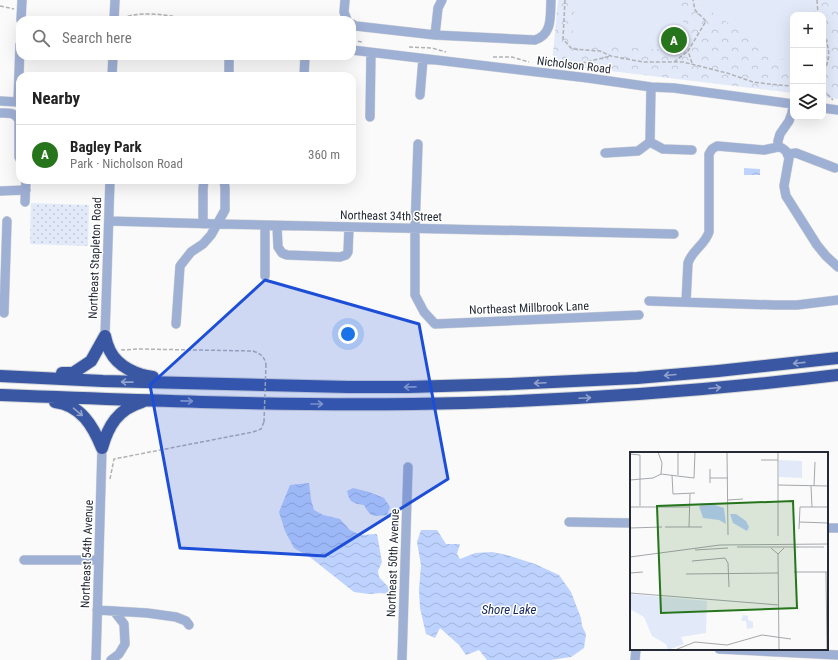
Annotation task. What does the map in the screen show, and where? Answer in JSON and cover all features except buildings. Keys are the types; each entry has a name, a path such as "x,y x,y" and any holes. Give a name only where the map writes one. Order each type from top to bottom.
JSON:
{"highway":[{"path":"0,375 73,373 91,361 104,336"},
{"path":"104,336 116,361 135,373 151,377 236,384"},
{"path":"0,375 103,381 408,387 510,384 668,375 755,368 838,358"},
{"path":"0,396 332,404 506,402 675,392 754,385 838,375"},
{"path":"0,396 58,402 71,406 89,423 102,448"},
{"path":"102,448 110,426 116,418 132,406 148,400"}],"street":[{"path":"21,16 22,0"},
{"path":"115,0 118,16"},
{"path":"345,0 345,16"},
{"path":"436,35 438,8 442,0"},
{"path":"356,26 436,35 535,40 544,35 548,30 551,0"},
{"name":"Nicholson Road","path":"356,51 588,78 651,87 674,88 790,104"},
{"path":"370,117 371,53"},
{"path":"420,95 423,59"},
{"path":"19,60 19,72"},
{"path":"112,72 113,60"},
{"path":"229,60 229,72"},
{"path":"304,72 305,60"},
{"path":"650,142 651,87"},
{"path":"0,101 16,102"},
{"path":"826,108 837,110"},
{"path":"0,113 14,114 16,116"},
{"path":"778,147 780,134 790,119"},
{"path":"650,142 663,149 692,150"},
{"path":"605,153 638,151 650,142"},
{"path":"415,228 418,144"},
{"path":"686,302 688,263 692,254 704,241 709,232 709,154 710,151 717,146 764,150 778,147 786,150 789,158 784,186 786,196 817,245 838,267"},
{"path":"788,154 796,154 836,168"},
{"path":"25,202 26,184"},
{"name":"Northeast Stapleton Road","path":"104,336 110,184"},
{"path":"203,224 204,184"},
{"path":"176,324 180,266 191,252 203,244 218,224 225,210 224,184"},
{"path":"0,191 26,190"},
{"path":"4,313 7,221"},
{"name":"Northeast 34th Street","path":"109,221 674,234"},
{"path":"265,225 265,276"},
{"path":"277,226 278,247 282,253 287,255 340,257 346,255 348,252 349,227"},
{"name":"Northeast Millbrook Lane","path":"415,228 415,295 424,312 435,324 639,315"},
{"path":"649,301 797,305 838,300"},
{"name":"Northeast 54th Avenue","path":"96,660 102,448"},
{"name":"Northeast 50th Avenue","path":"402,660 408,467"},
{"path":"569,522 630,523"},
{"path":"24,560 99,560"},
{"path":"97,610 147,613 176,617 186,621 189,625"},
{"path":"111,660 119,654 125,644 124,624 114,611"},
{"path":"635,660 636,650"},
{"path":"743,650 838,654"}],"path":[{"path":"565,0 563,39 572,49 600,51 611,56 643,62 683,62 727,73 752,82 790,86"},
{"path":"673,62 688,51 706,22 695,10 693,0"},
{"path":"817,0 818,12"},
{"path":"0,6 21,10"},
{"path":"130,16 150,14 173,16"},
{"path":"826,40 829,54 826,68"},
{"path":"356,41 368,43"},
{"path":"404,48 432,48 451,54"},
{"path":"688,51 692,64"},
{"path":"563,66 611,56"},
{"path":"489,58 512,57 531,62"},
{"path":"826,93 835,102 837,110"},
{"path":"112,471 114,459 253,432 261,429 264,422 266,364 263,355 253,351 122,350 119,346"}],"highlighted area":[{"path":"265,280 419,324 448,479 325,556 180,548 150,385"}],"green space":[{"path":"558,0 838,0 838,99 826,97 826,12 790,12 790,93 552,64"},
{"path":"575,0 677,0 683,19 684,37 680,51 572,43"},
{"path":"699,0 812,0 811,12 790,12 790,64 700,4"},
{"path":"31,203 89,205 88,246 30,244"}],"water":[{"path":"744,168 760,169 760,175 744,175"},
{"path":"309,483 314,510 323,515 340,519 350,530 360,535 377,534 382,562 378,571 379,577 393,592 392,595 354,592 311,558 294,548 285,531 279,512 290,485"},
{"path":"353,488 384,498 390,507 387,515 373,515 364,505 352,502 347,491"},
{"name":"Shore Lake","path":"421,530 437,530 446,544 460,544 457,554 460,559 475,553 492,552 535,564 559,575 571,592 581,618 582,626 586,634 584,648 571,657 551,660 487,660 479,650 466,655 459,645 440,628 435,638 426,634 420,608 419,590 421,565 417,542"}],"place":[{"name":"Bagley Park","path":"674,40"}]}
